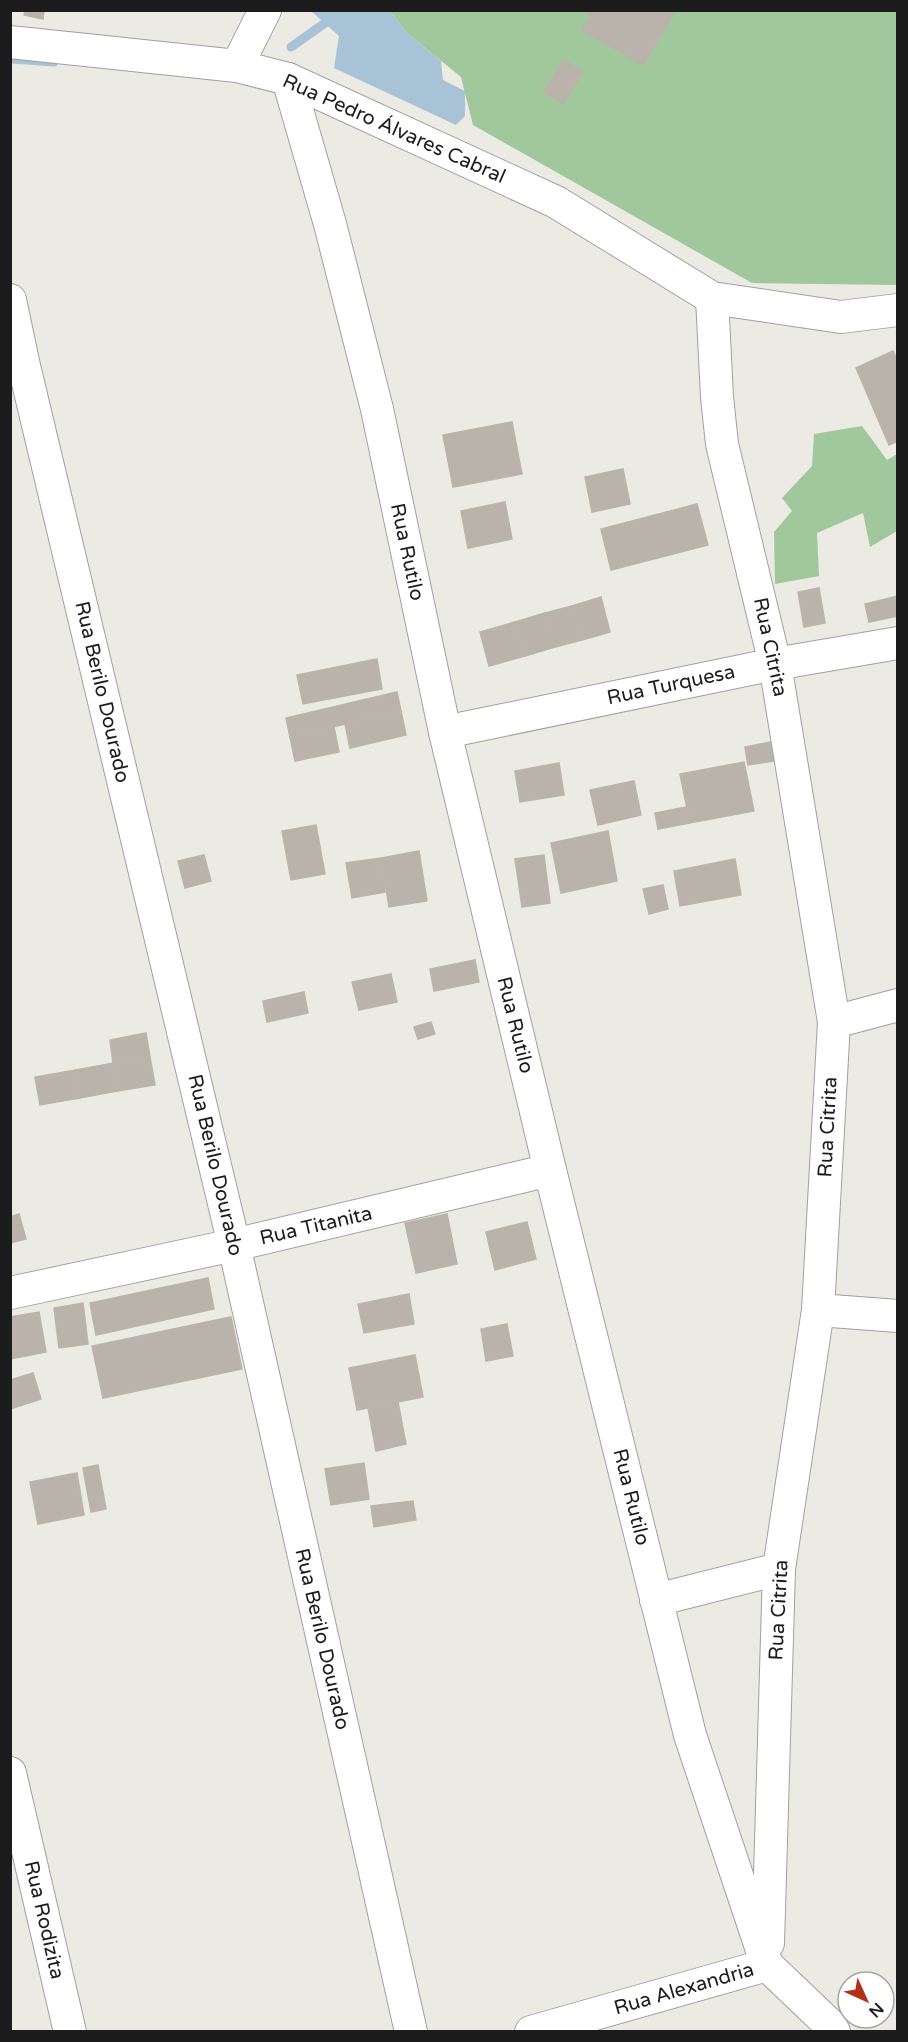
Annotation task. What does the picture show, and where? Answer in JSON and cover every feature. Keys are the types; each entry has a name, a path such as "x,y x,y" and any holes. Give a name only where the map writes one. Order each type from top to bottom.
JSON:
{"street":[{"path":"237,66 266,10"},
{"name":"Rua Pedro Álvares Cabral","path":"10,42 237,66 288,79 556,202 712,298"},
{"name":"Rua Rutilo","path":"288,79 330,224 377,409 445,732 550,1170 690,1735 767,1965"},
{"path":"712,298 842,317 897,310"},
{"name":"Rua Citrita","path":"712,298 717,398 722,444 775,664 834,1022 818,1310 779,1569 767,1965"},
{"name":"Rua Berilo Dourado","path":"10,300 234,1245 411,2031"},
{"name":"Rua Turquesa","path":"445,732 775,664 897,643"},
{"path":"834,1022 897,1005"},
{"name":"Rua Titanita","path":"10,1293 234,1245 550,1170"},
{"path":"818,1310 897,1316"},
{"path":"656,1600 779,1569"},
{"name":"Rua Rodizita","path":"10,1773 70,2031"},
{"path":"767,1965 834,2031"},
{"name":"Rua Alexandria","path":"531,2031 767,1965"}],"green space":[{"path":"390,11 897,11 897,285 752,283 473,125 461,77 407,33"},
{"path":"862,426 887,460 897,454 897,531 870,547 863,513 817,533 819,576 775,584 774,532 792,511 782,498 812,466 814,434"}],"water":[{"path":"311,11 390,11 407,33 441,61 443,80 465,91 465,116 456,125 334,68 339,36"}],"building":[{"path":"25,10 44,10 43,19 24,15"},
{"path":"582,10 676,10 643,65 582,30 591,15"},
{"path":"564,60 583,72 563,104 543,92"},
{"path":"893,351 898,362 898,441 889,445 856,368"},
{"path":"512,422 522,474 453,487 443,435"},
{"path":"623,469 630,504 592,512 585,477"},
{"path":"505,502 512,539 468,548 461,511"},
{"path":"697,504 708,545 611,570 601,529"},
{"path":"819,588 825,623 804,627 798,592"},
{"path":"898,596 898,616 869,622 865,604"},
{"path":"601,597 610,632 582,640 572,606"},
{"path":"572,606 582,640 555,647 545,613"},
{"path":"545,613 555,647 525,656 515,622"},
{"path":"515,622 525,656 489,666 480,632"},
{"path":"377,659 382,689 303,704 297,675"},
{"path":"397,692 401,711 290,737 286,718"},
{"path":"401,711 406,735 350,748 345,724"},
{"path":"334,727 339,752 295,761 290,737"},
{"path":"771,742 774,761 748,765 745,747"},
{"path":"744,762 754,811 690,823 680,774"},
{"path":"559,763 564,795 520,802 515,771"},
{"path":"634,781 641,815 598,825 590,790"},
{"path":"687,807 690,823 658,829 655,813"},
{"path":"316,825 325,874 291,880 282,831"},
{"path":"608,831 617,881 561,893 551,843"},
{"path":"419,851 427,901 389,907 381,858"},
{"path":"204,855 211,881 185,888 178,861"},
{"path":"544,855 550,903 522,907 515,859"},
{"path":"381,858 386,892 352,898 346,863"},
{"path":"735,859 741,895 680,906 674,871"},
{"path":"663,885 668,909 649,914 643,889"},
{"path":"475,960 479,982 434,991 430,969"},
{"path":"391,974 397,1002 359,1010 352,982"},
{"path":"304,992 308,1013 267,1022 263,1001"},
{"path":"431,1022 435,1034 418,1039 414,1027"},
{"path":"146,1033 150,1057 113,1063 110,1040"},
{"path":"150,1057 155,1085 118,1091 113,1063"},
{"path":"113,1063 118,1091 80,1098 75,1070"},
{"path":"75,1070 80,1098 40,1105 35,1077"},
{"path":"19,1214 26,1239 10,1243 10,1217"},
{"path":"447,1214 457,1264 416,1273 405,1223"},
{"path":"527,1222 536,1259 495,1270 486,1232"},
{"path":"208,1278 214,1309 96,1335 90,1303"},
{"path":"409,1294 414,1324 364,1333 358,1304"},
{"path":"83,1303 88,1344 59,1348 54,1308"},
{"path":"39,1312 46,1352 10,1359 10,1317"},
{"path":"231,1317 242,1369 103,1398 92,1346"},
{"path":"507,1324 513,1356 486,1361 481,1329"},
{"path":"415,1355 423,1397 357,1410 349,1368"},
{"path":"33,1373 41,1399 10,1409 10,1380"},
{"path":"398,1402 406,1444 376,1451 368,1408"},
{"path":"364,1463 369,1499 331,1505 325,1469"},
{"path":"98,1465 106,1509 91,1512 83,1468"},
{"path":"77,1473 84,1515 38,1524 30,1482"},
{"path":"413,1501 416,1520 374,1527 371,1506"}],"waterway":[{"path":"291,47 325,23"},
{"path":"13,59 54,62"}]}
